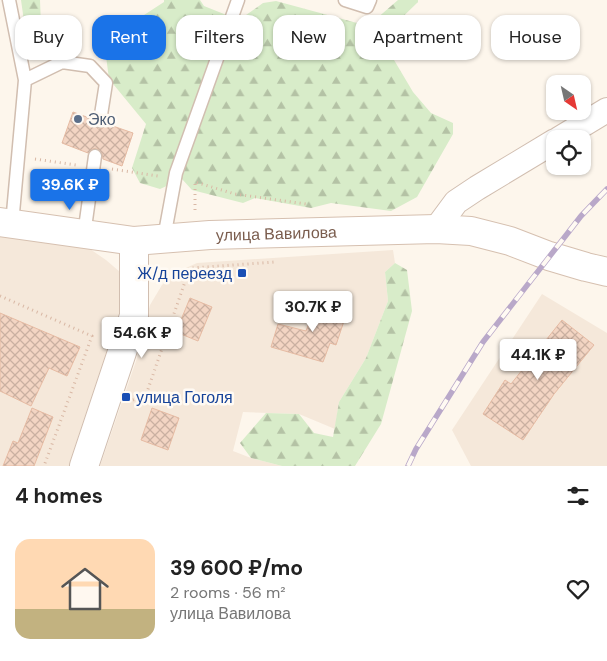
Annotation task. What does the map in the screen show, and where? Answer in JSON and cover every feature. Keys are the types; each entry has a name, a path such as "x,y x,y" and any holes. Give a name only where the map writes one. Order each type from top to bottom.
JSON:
{"main road":[{"name":"улица Вавилова","path":"6,223 134,241 210,235 436,229 471,231 510,241 549,256 607,272"},
{"path":"84,466 134,316 134,241"}],"street":[{"path":"574,130 607,110"},
{"path":"436,229 456,202 546,146"}],"lane":[{"path":"6,223 25,80 9,0"},
{"path":"164,238 176,173 238,0"},
{"path":"345,0 368,7 370,0"},
{"path":"25,80 62,62 90,66 106,83 100,122"},
{"path":"84,234 95,156"}],"path":[{"path":"129,402 146,394 188,273 192,268 278,262"},
{"path":"0,296 92,336 44,466"}],"shaded area":[{"path":"0,234 87,247 120,272 128,296 72,466 0,466"},
{"path":"393,250 395,263 385,272 388,301 366,358 339,402 335,429 299,414 243,412 233,451 282,466 100,466 136,361 150,305 162,285 177,272 197,263"},
{"path":"542,294 607,333 607,466 471,466 452,430"}],"green space":[{"path":"21,0 40,0 41,15 23,15"},
{"path":"164,0 200,0 204,6 226,15 176,15 176,60 263,60 263,15 246,15 263,3 276,1 328,15 273,15 273,60 345,60 345,20 355,22 355,60 394,60 413,92 431,113 453,123 453,134 417,197 391,211 331,203 311,208 255,198 243,203 192,190 182,179 160,189 140,183 132,168 146,124 109,79 106,60 166,60 166,15 144,15 164,2"},
{"path":"398,0 418,0 405,15 381,15"},
{"path":"395,263 407,270 412,311 381,424 355,466 282,466 251,458 240,443 266,413 299,414 314,433 333,437 339,402 366,358 388,301 385,272"}],"building":[{"path":"73,112 92,119 93,124 98,129 103,128 107,124 133,133 122,166 103,159 102,153 97,148 92,149 88,153 62,143"},
{"path":"190,298 212,307 198,341 176,332"},
{"path":"318,299 348,309 336,345 330,343 323,362 271,347 278,324 306,331"},
{"path":"0,313 80,347 67,376 49,368 31,406 0,391"},
{"path":"562,320 594,345 554,394 523,440 483,414 505,380 511,384"},
{"path":"32,408 53,417 34,466 3,466 13,441 18,443"},
{"path":"152,408 179,418 168,450 141,440"}],"railway":[{"path":"408,466 416,449 483,342 581,216 607,189"}],"place":[{"name":"Эко","path":"78,119"},
{"name":"Ж/д переезд","path":"242,273"},
{"name":"улица Гоголя","path":"126,397"}]}
